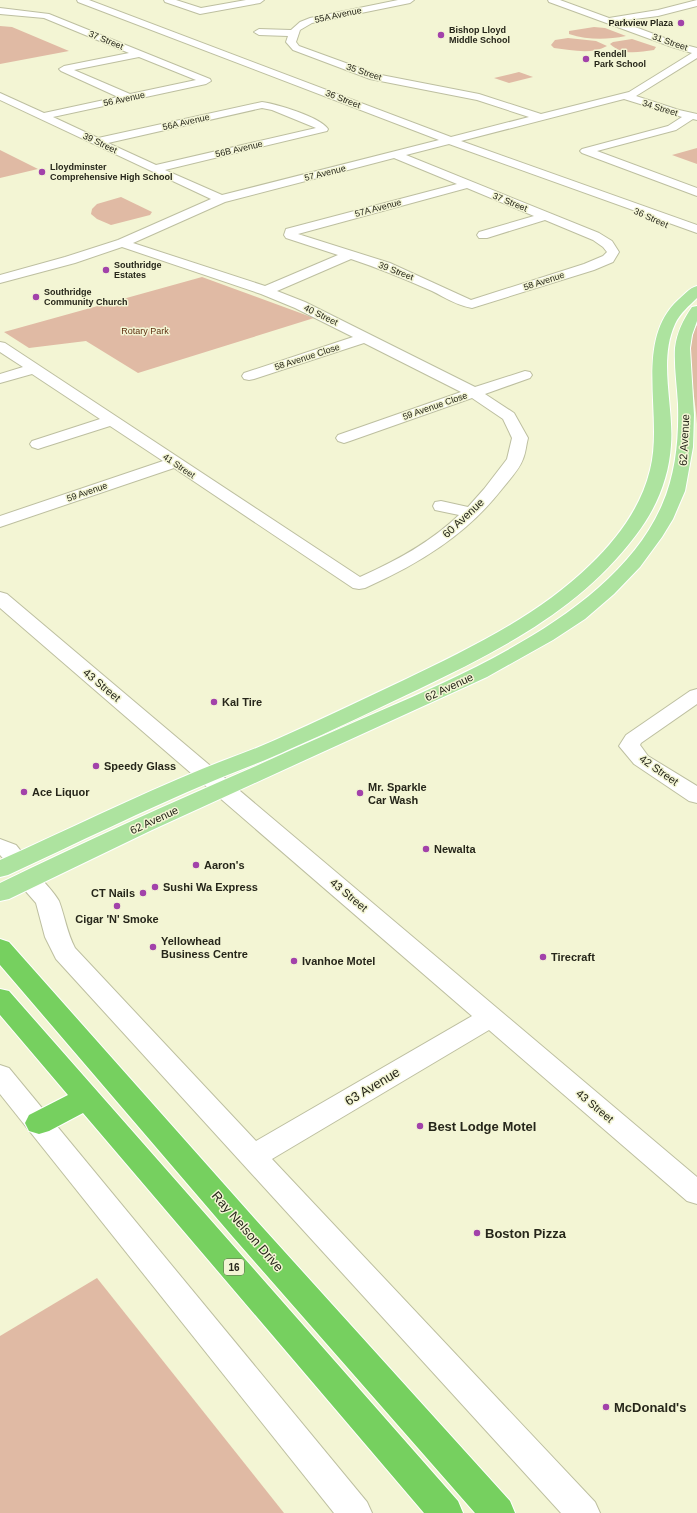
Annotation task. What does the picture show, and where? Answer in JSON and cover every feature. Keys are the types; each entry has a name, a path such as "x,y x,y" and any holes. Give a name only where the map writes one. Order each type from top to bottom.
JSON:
{"highway":[{"name":"Ray Nelson Drive","path":"0,948 244,1228 498,1513"},
{"name":"16","path":"0,998 446,1513"},
{"path":"39,1123 87,1098"}],"main road":[{"name":"62 Avenue","path":"215,782 280,746 353,713 507,637 568,595 608,557 640,516 647,503 657,476 661,463 664,442 660,376 662,336 676,310 697,290"},
{"name":"62 Avenue","path":"0,893 15,870 215,782 438,693 506,659 545,637 568,621 608,589 638,557 656,532 671,505 680,483 686,447 686,413 681,356 682,344 685,331 697,310"}],"street":[{"name":"36 Street","path":"81,0 451,140 605,197 649,211 697,229"},
{"path":"168,0 200,11 260,0"},
{"name":"55A Avenue","path":"294,33 300,25 310,21 410,0"},
{"name":"31 Street","path":"552,0 697,52"},
{"path":"610,20 658,12 697,3"},
{"name":"37 Street","path":"0,11 42,15 206,81 203,82"},
{"path":"258,32 294,33"},
{"name":"35 Street","path":"294,33 291,40 292,45 303,51 374,77 447,95 479,97 539,117"},
{"name":"57 Avenue","path":"0,279 70,260 122,243 221,199 638,92 697,52"},
{"path":"129,98 64,69 140,54"},
{"name":"56 Avenue","path":"44,116 203,82"},
{"name":"34 Street","path":"624,96 694,117"},
{"name":"39 Street","path":"2,98 44,116 205,194 221,199"},
{"name":"56A Avenue","path":"97,142 262,105 274,107 320,125 323,129"},
{"path":"694,117 672,128 586,151 697,192"},
{"name":"56B Avenue","path":"155,169 323,129"},
{"name":"37 Street","path":"395,155 605,241 613,252 608,259"},
{"name":"57A Avenue","path":"290,232 467,185"},
{"name":"36 Street","path":"605,197 670,226 697,236"},
{"path":"483,235 546,216"},
{"name":"39 Street","path":"290,232 290,236 392,269 438,289 462,302 472,304 480,302"},
{"name":"40 Street","path":"122,243 266,291 300,305 474,393 508,416"},
{"path":"266,291 349,255"},
{"name":"58 Avenue","path":"480,302 589,267 608,259"},
{"name":"58 Avenue Close","path":"249,376 366,338"},
{"name":"41 Street","path":"0,346 174,463 359,584"},
{"path":"0,379 34,369"},
{"name":"59 Avenue Close","path":"344,438 525,376"},
{"name":"60 Avenue","path":"359,584 392,570 434,545 472,514 503,478 515,458 520,438 508,416"},
{"path":"38,444 111,421"},
{"name":"59 Avenue","path":"0,522 174,463"},
{"path":"441,506 472,514"},
{"name":"43 Street","path":"0,598 697,1193"},
{"name":"42 Street","path":"697,695 633,739 629,746 641,760 697,796"},
{"path":"0,846 8,850 15,870 47,900 57,937 65,954 254,1156 583,1513"},
{"name":"63 Avenue","path":"254,1156 490,1016"},
{"path":"0,1075 355,1513"}],"green space":[{"path":"0,26 12,27 69,51 0,64"},
{"path":"594,27 605,28 626,36 597,39 569,34 569,31"},
{"path":"568,38 596,41 607,46 601,49 581,51 554,48 551,45 555,40"},
{"path":"632,39 656,47 654,50 642,52 625,52 610,44 613,42"},
{"path":"519,72 533,77 509,83 494,78"},
{"path":"697,148 697,164 672,155"},
{"path":"0,150 38,169 0,178"},
{"path":"121,197 152,212 150,215 111,225 97,219 91,214 92,209 97,204"},
{"name":"Rotary Park","path":"202,277 314,318 138,373 86,341 29,348 4,332"},
{"path":"697,325 697,424 691,372 691,345 693,334"},
{"path":"97,1278 284,1513 0,1513 0,1336"}],"place":[{"name":"Parkview Plaza","path":"681,23"},
{"name":"Bishop Lloyd Middle School","path":"441,35"},
{"name":"Rendell Park School","path":"586,59"},
{"name":"Lloydminster Comprehensive High School","path":"42,172"},
{"name":"Southridge Estates","path":"106,270"},
{"name":"Southridge Community Church","path":"36,297"},
{"name":"Kal Tire","path":"214,702"},
{"name":"Speedy Glass","path":"96,766"},
{"name":"Ace Liquor","path":"24,792"},
{"name":"Mr. Sparkle Car Wash","path":"360,793"},
{"name":"Newalta","path":"426,849"},
{"name":"Aaron's","path":"196,865"},
{"name":"Sushi Wa Express","path":"155,887"},
{"name":"CT Nails","path":"143,893"},
{"name":"Cigar 'N' Smoke","path":"117,906"},
{"name":"Yellowhead Business Centre","path":"153,947"},
{"name":"Tirecraft","path":"543,957"},
{"name":"Ivanhoe Motel","path":"294,961"},
{"name":"Best Lodge Motel","path":"420,1126"},
{"name":"Boston Pizza","path":"477,1233"},
{"name":"McDonald's","path":"606,1407"}]}
